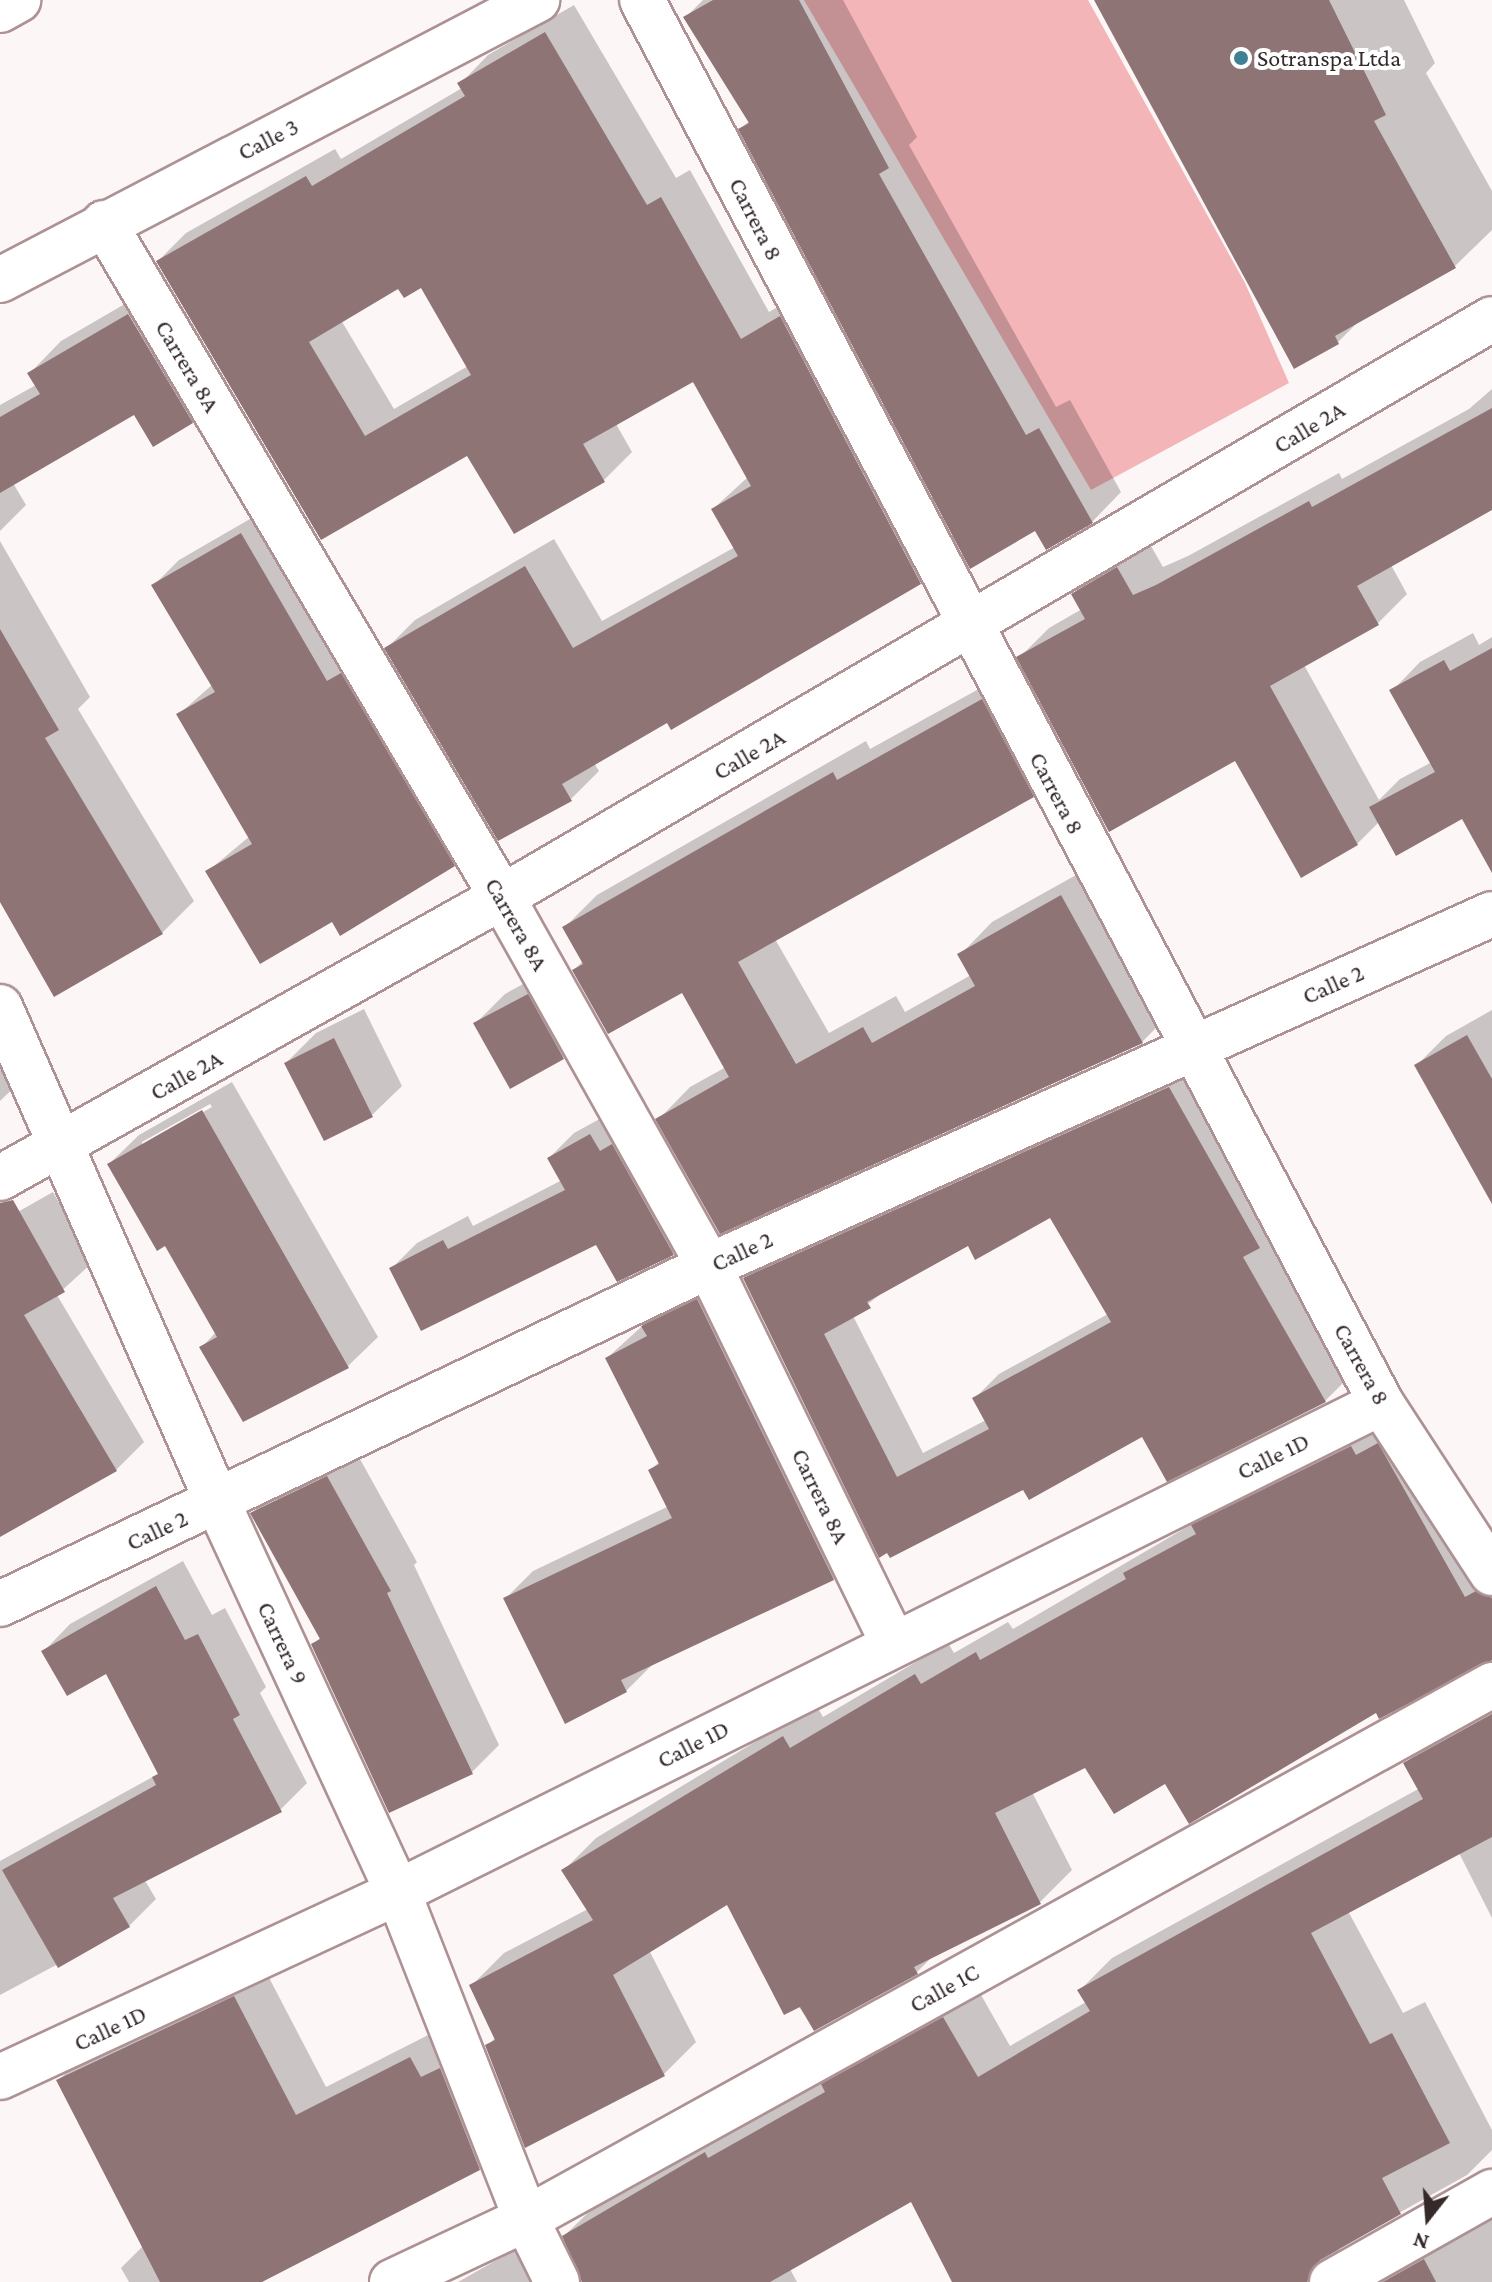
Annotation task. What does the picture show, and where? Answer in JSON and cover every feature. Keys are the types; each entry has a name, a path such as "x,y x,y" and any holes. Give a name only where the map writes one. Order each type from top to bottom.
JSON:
{"main road":[{"path":"0,10 18,0"},
{"name":"Calle 3","path":"0,280 104,223 537,0"},
{"name":"Carrera 8","path":"642,0 968,628 1381,1403 1492,1573"},
{"name":"Carrera 8A","path":"104,223 502,897 709,1266 893,1644"},
{"name":"Calle 2A","path":"0,1178 502,897 968,628 1492,319"},
{"name":"Calle 2","path":"0,1604 709,1266 1192,1046 1492,914"},
{"name":"Carrera 9","path":"0,1007 63,1144 217,1501 398,1892 526,2219 557,2282"},
{"name":"Calle 1D","path":"0,2077 398,1892 1381,1403"},
{"name":"Calle 1C","path":"392,2282 526,2219 1492,1685"},
{"path":"1332,2282 1492,2192"}],"shaded area":[{"path":"804,0 1088,0 1245,283 1289,383 1091,490"}],"building":[{"path":"713,0 799,0 889,168 879,174 1026,435 1039,428 1093,523 1046,550 1035,531 970,569 738,129 749,123 683,17"},
{"path":"1094,0 1329,0 1386,115 1374,121 1456,268 1335,336 1339,344 1294,369"},
{"path":"545,32 647,205 661,197 741,339 780,316 921,584 671,730 667,723 562,784 572,801 498,841 384,648 525,566 573,648 738,556 711,509 751,486 693,382 583,444 605,482 514,534 467,456 321,540 156,261 306,176 312,186 465,96 457,83","holes":["421,288 471,375 365,436 309,342 398,289 404,298"]},
{"path":"128,314 193,423 153,447 134,415 0,493 0,417 40,394 27,373"},
{"path":"1492,408 1492,510 1357,586 1379,625 1270,686 1358,845 1301,878 1235,761 1109,832 1016,657 1085,619 1071,594 1117,567 1133,595 1156,585 1309,501 1312,507"},
{"path":"241,533 327,681 341,673 455,866 340,936 332,922 260,964 205,871 252,844 176,714 215,692 151,585"},
{"path":"0,629 59,730 45,738 163,934 54,997 0,902"},
{"path":"1492,648 1492,873 1462,819 1396,856 1369,807 1435,772 1389,690 1444,660 1450,671"},
{"path":"982,699 1034,797 738,962 796,1064 863,1027 872,1043 975,986 957,954 1061,895 1143,1043 720,1234 655,1119 729,1077 682,993 608,1034 572,970 583,964 562,927 833,772 837,780"},
{"path":"528,994 564,1059 510,1089 473,1023"},
{"path":"1467,1035 1492,1079 1492,1204 1414,1065"},
{"path":"334,1038 373,1117 324,1141 284,1063"},
{"path":"1169,1087 1260,1248 1243,1257 1326,1402 1167,1482 1142,1437 1029,1500 1023,1490 890,1558 887,1553 879,1558 743,1278","holes":["1050,1218 1111,1322 972,1398 989,1429 897,1477 824,1334 871,1308 867,1302 968,1246 975,1260"]},
{"path":"202,1110 349,1368 243,1422 199,1347 217,1337 165,1246 157,1251 107,1164"},
{"path":"590,1134 600,1151 612,1144 674,1255 617,1282 596,1245 421,1331 389,1268 443,1240 448,1249 565,1190 547,1158"},
{"path":"13,1200 65,1292 24,1315 117,1471 0,1537 0,1203"},
{"path":"697,1299 834,1580 621,1680 627,1692 565,1724 503,1598 672,1518 648,1470 659,1464 605,1358 647,1336 641,1326"},
{"path":"1378,1443 1465,1597 1476,1591 1492,1598 1492,1660 1379,1719 1376,1713 1189,1824 1165,1784 1114,1814 1085,1768 995,1813 1041,1904 914,1967 918,1974 814,2031 800,2007 784,2015 727,1905 613,1975 665,2076 525,2148 485,2045 495,2040 469,1985 593,1920 561,1870 783,1736 790,1748 915,1674 921,1684 976,1652 980,1660 1126,1579 1123,1573 1196,1534 1191,1525 1351,1446 1356,1455"},
{"path":"327,1476 391,1591 387,1593 473,1774 389,1813 311,1644 320,1639 250,1513"},
{"path":"156,1586 185,1640 198,1634 240,1715 233,1719 282,1812 113,1898 130,1927 58,1968 2,1870 156,1785 152,1777 158,1774 106,1674 67,1696 41,1651"},
{"path":"1492,1714 1492,1837 1311,1933 1370,2044 1392,2033 1450,2143 1382,2178 1401,2214 1320,2260 1307,2282 952,2282 911,2202 770,2282 582,2282 562,2236 705,2152 708,2158 825,2092 821,2084 943,2017 978,2077 1090,2011 1077,1990 1423,1799 1403,1763"},
{"path":"234,1996 296,2115 410,2057 421,2077 440,2068 480,2170 262,2282 160,2282 56,2080"},
{"path":"1424,2259 1436,2282 1383,2282"}],"place":[{"name":"Sotranspa Ltda","path":"1241,58"}]}
